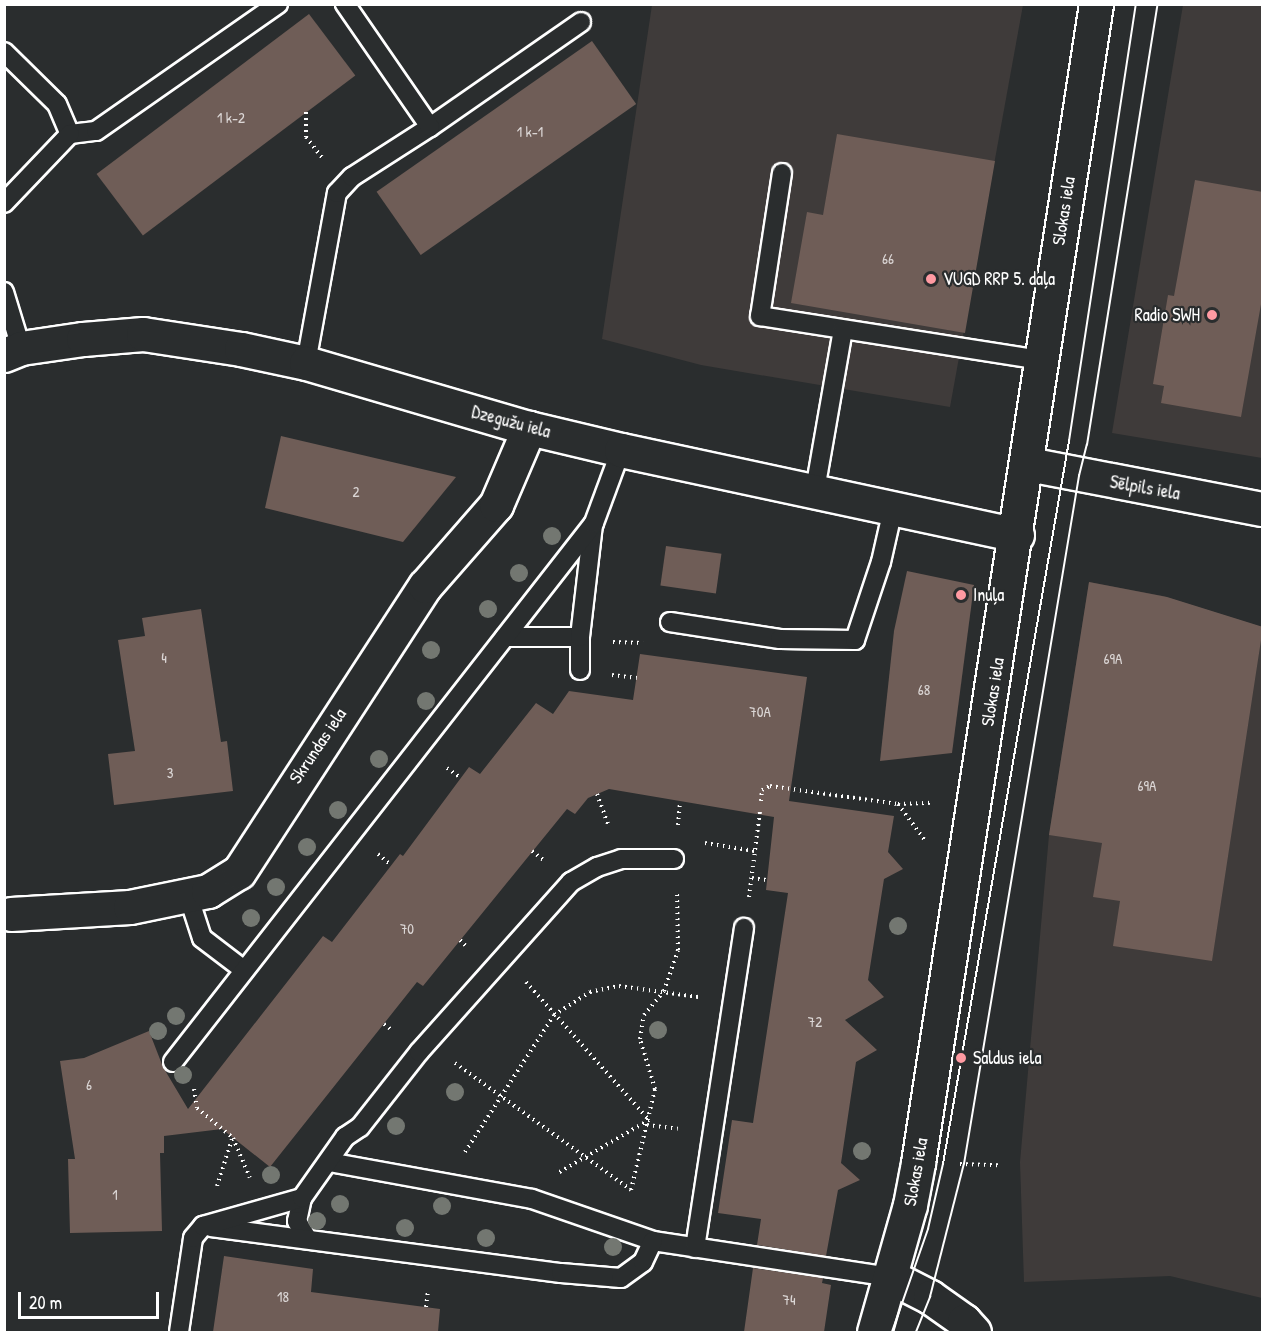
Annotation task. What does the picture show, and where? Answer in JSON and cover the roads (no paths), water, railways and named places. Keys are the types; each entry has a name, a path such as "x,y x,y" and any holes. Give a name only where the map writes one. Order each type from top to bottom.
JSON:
{"street":[{"name":"Slokas iela","path":"874,1332 891,1277 918,1163 1028,464 1041,360 1096,4"},
{"name":"Dzegužu iela","path":"13,351 143,334 306,363 529,428 1017,535"},
{"name":"Skrundas iela","path":"11,914 129,907 208,891 239,872 292,786 425,586 496,505 529,428"},
{"name":"Sēlpils iela","path":"1028,464 1263,509"},
{"path":"891,1277 930,1298 964,1321 974,1332"}],"lane":[{"path":"4,203 70,134 96,131 278,4"},
{"path":"345,4 430,127"},
{"path":"306,363 337,193 342,183 430,127 581,22"},
{"path":"4,52 57,104 70,134"},
{"path":"782,173 760,316 1041,360"},
{"path":"4,292 13,351"},
{"path":"815,490 843,330"},
{"path":"580,670 580,638 594,523 621,450"},
{"path":"670,622 780,639 855,640 881,562 893,509"},
{"path":"173,1062 594,523"},
{"path":"505,637 580,638"},
{"path":"307,1238 297,1221 302,1198 345,1137 360,1127 557,894 597,867 621,859 674,860"},
{"path":"188,895 202,938 244,970"},
{"path":"696,1248 744,928"},
{"path":"329,1162 532,1199 653,1241 891,1277"},
{"path":"178,1332 193,1238 204,1226 302,1198"},
{"path":"204,1226 561,1273 621,1278 643,1262 653,1241"}],"tram line":[{"path":"892,1332 928,1229 943,1164 1069,441 1136,4"},
{"path":"916,1332 930,1297 964,1164 1079,476 1087,445 1158,4"}],"place":[{"name":"VUGD RRP 5. daļa","path":"931,279"},
{"name":"Radio SWH","path":"1212,315"},
{"name":"Inuļa","path":"961,595"},
{"name":"Saldus iela","path":"961,1058"}]}
